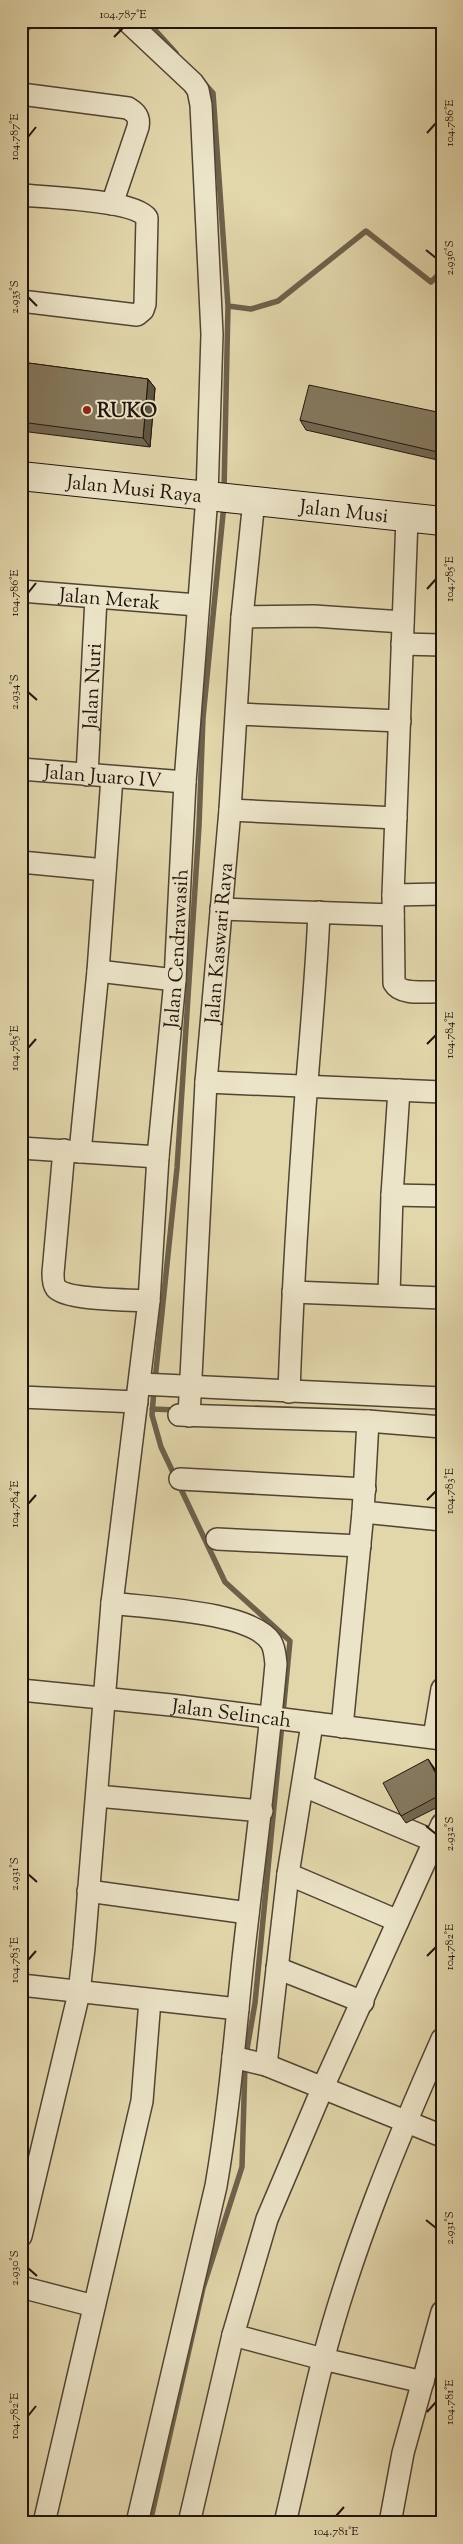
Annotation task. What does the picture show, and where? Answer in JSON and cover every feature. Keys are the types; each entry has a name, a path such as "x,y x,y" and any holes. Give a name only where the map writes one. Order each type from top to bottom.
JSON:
{"street":[{"name":"Jalan Cendrawasih","path":"21,2236 79,1993 97,1796 103,1698 126,1475 148,1389 148,1301 158,1158 174,980 197,605 210,496 212,334 202,105 198,90 193,83 127,21"},
{"path":"21,94 128,108 136,113 139,120 138,127 112,204"},
{"path":"21,195 112,204 137,210 144,213 148,218 146,304 143,310 134,316 21,301"},
{"name":"Jalan Musi Raya","path":"21,476 250,500"},
{"name":"Jalan Musi","path":"250,500 442,521"},
{"name":"Jalan Kaswari Raya","path":"187,1406 206,1082 230,810 250,500"},
{"path":"407,518 396,818 395,985 404,991 442,992"},
{"name":"Jalan Merak","path":"21,591 197,605"},
{"name":"Jalan Nuri","path":"87,776 96,598"},
{"path":"242,617 314,616 403,622"},
{"path":"402,644 442,645"},
{"path":"237,714 400,721"},
{"name":"Jalan Juaro IV","path":"21,769 87,776 185,782"},
{"path":"112,777 98,971 53,1273 55,1287 60,1291 78,1296 148,1301"},
{"path":"230,810 396,818"},
{"path":"21,862 105,870"},
{"path":"221,909 319,912 394,905 442,894"},
{"path":"289,1392 293,1292 316,986 319,912"},
{"path":"98,971 174,980"},
{"path":"206,1082 442,1092"},
{"path":"389,1295 392,1195 399,1090"},
{"path":"21,1148 158,1158"},
{"path":"392,1195 442,1196"},
{"path":"293,1292 442,1298"},
{"path":"21,1397 148,1389 187,1406 368,1421 439,1413"},
{"path":"187,1406 289,1392 439,1413"},
{"path":"342,1727 364,1512 368,1421"},
{"path":"180,1479 365,1489"},
{"path":"364,1512 442,1520"},
{"path":"217,1539 360,1546"},
{"path":"112,1603 239,1621 262,1634 270,1641 275,1651 275,1718 248,1913 238,2009 249,2060"},
{"path":"438,1738 442,1689"},
{"name":"Jalan Selincah","path":"21,1690 438,1738"},
{"path":"137,2523 216,2186 223,2144 277,1968 288,1874 304,1786 307,1723"},
{"path":"189,2523 233,2335 267,2219 323,2087 438,1832 304,1786"},
{"path":"97,1796 262,1811"},
{"path":"288,1874 398,1921"},
{"path":"88,1891 248,1913"},
{"path":"277,1968 362,2002"},
{"path":"21,1985 79,1993 238,2009"},
{"path":"44,2523 142,2101 150,2000"},
{"path":"285,2523 323,2359 358,2247 405,2122 442,2039"},
{"path":"249,2060 323,2087 442,2136"},
{"path":"21,2286 94,2306"},
{"path":"390,2523 404,2453 423,2382 438,2336 442,2312"},
{"path":"233,2335 323,2359 423,2382"}],"building":[{"name":"RUKO","path":"21,362 148,379 143,438 21,422"},
{"path":"309,385 442,413 442,453 300,420"},
{"path":"428,1759 442,1785 442,1794 401,1816 383,1783"}],"waterway":[{"path":"21,34 36,21"},
{"path":"147,21 176,53"},
{"path":"204,83 213,93 228,306 224,490"},
{"path":"228,306 251,309 278,301 366,231 431,282 442,271"},
{"path":"155,1380 177,1168 199,826 203,718 224,504"},
{"path":"154,1389 152,1415 161,1447 225,1582 290,1641 255,2003 246,2055"},
{"path":"152,1409 177,1410"},
{"path":"150,2523 203,2288 242,2167 245,2065"}],"place":[{"name":"RUKO","path":"87,410"}]}
